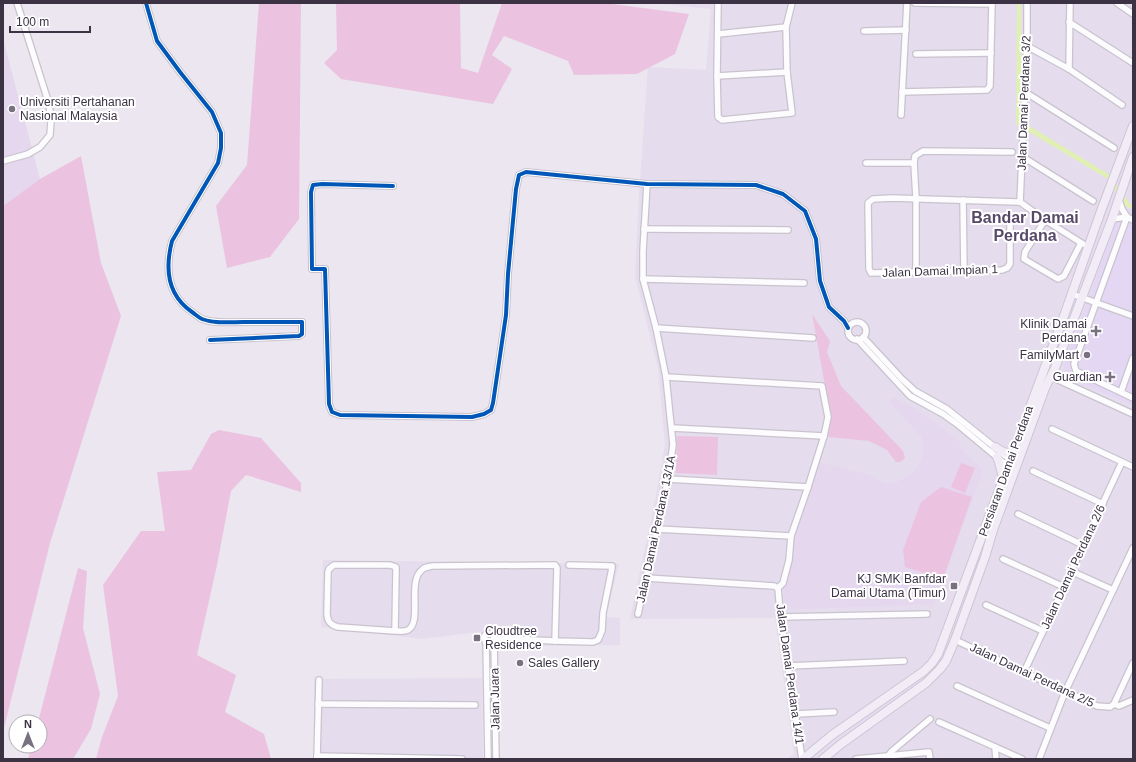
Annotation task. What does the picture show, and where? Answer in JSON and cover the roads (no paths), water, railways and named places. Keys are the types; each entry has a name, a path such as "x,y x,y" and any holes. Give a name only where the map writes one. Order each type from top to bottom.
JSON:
{"main road":[{"name":"Persiaran Damai Perdana","path":"803,759 832,735 929,667 938,654 1003,479 1013,467 1014,450 1072,294 1084,245 1133,126"},
{"name":"Persiaran Damai Perdana","path":"823,759 841,744 917,690 940,669 946,661 955,640 1013,467 1045,388 1055,368 1112,219 1133,157"},
{"name":"Persiaran Damai Perdana","path":"1013,467 1022,465 1054,378 1055,368"},
{"path":"995,447 1005,453 1010,453 1014,450"},
{"path":"996,457 999,462 1003,479"},
{"path":"913,679 910,683 911,688 917,690"}],"street":[{"path":"3,161 28,154 40,146 50,135 51,121 49,104 17,3"},
{"path":"146,3 157,41 170,60 212,112 221,132 221,148 218,163 172,241 169,253 168,270 170,284 178,300 201,318 216,322 302,322 302,334 299,336 210,340"},
{"path":"718,3 717,76 719,118 722,120 792,113 787,72 786,27 792,3"},
{"path":"901,115 907,3"},
{"path":"902,92 986,90 990,86 992,3 915,3"},
{"name":"Jalan Damai Perdana 3/2","path":"1020,202 1027,46 1027,3"},
{"path":"1069,69 1070,3"},
{"path":"1117,3 1133,14"},
{"path":"1069,22 1133,63"},
{"path":"718,34 786,27"},
{"path":"864,31 906,30"},
{"path":"1027,46 1069,69 1122,104"},
{"path":"916,54 991,53"},
{"path":"717,76 787,72"},
{"path":"1025,92 1114,148"},
{"path":"916,273 915,156 923,151 1012,152"},
{"path":"1023,157 1093,202"},
{"path":"866,163 914,163"},
{"path":"393,186 322,184 313,185 311,192 312,269 325,269 329,404 332,412 340,415 472,417 484,414 491,410 506,315 514,205 519,175 526,172 536,172 647,184 756,185 783,194 806,212 816,239 820,281 829,307 844,321 850,335 857,339 910,396 943,414 996,457 1013,467"},
{"name":"Jalan Damai Perdana 13/1A","path":"638,614 668,479 674,445 666,377 644,279 643,251 647,184"},
{"path":"916,198 1020,202 1084,245 1064,276 1058,279 1024,260 1025,252 1045,220"},
{"name":"Jalan Damai Impian 1","path":"916,198 873,199 868,203 869,269 871,274 1002,270 1007,268 1010,264 1010,219"},
{"path":"1119,199 1122,209 1130,218"},
{"path":"963,200 964,271"},
{"path":"1112,219 1130,218"},
{"path":"1130,218 1096,302 1074,364 1076,372 1133,398"},
{"path":"644,229 788,230"},
{"path":"644,279 804,283"},
{"path":"1072,294 1133,316"},
{"path":"844,321 853,323 859,322 864,326 866,332 863,337 857,339"},
{"path":"848,328 853,323"},
{"path":"656,328 813,338"},
{"path":"863,337 902,379 915,390 947,409 995,447 1013,467"},
{"path":"1121,392 1133,358"},
{"path":"646,578 774,586 778,588 783,583 789,560 792,536 824,436 828,417 822,386 666,377"},
{"path":"1054,378 1133,414"},
{"path":"672,428 824,436"},
{"path":"1052,429 1133,467"},
{"name":"Jalan Damai Perdana 2/6","path":"1024,672 1122,462"},
{"path":"1033,471 1103,504"},
{"path":"668,479 808,487"},
{"path":"1018,514 1083,545"},
{"path":"656,529 792,536"},
{"path":"1039,759 1065,692 1133,548"},
{"path":"1004,559 1064,587"},
{"path":"395,631 396,567 390,565 331,566 328,572 327,619 329,623 338,627 395,631 407,630 411,627 415,613 415,584 417,575 422,569 432,566 556,566 555,641"},
{"path":"494,638 593,642 598,640 602,631 602,612 612,566 569,565"},
{"path":"1071,571 1113,590"},
{"name":"Jalan Damai Perdana 14/1","path":"778,588 781,617 803,759"},
{"path":"986,605 1043,631"},
{"path":"781,617 928,614"},
{"name":"Jalan Juara","path":"488,759 486,643 484,638 490,634 494,638 496,759"},
{"name":"Jalan Damai Perdana 2/5","path":"955,640 1096,706 1112,706"},
{"path":"789,666 904,661"},
{"path":"1133,663 1112,706 1119,706 1133,700"},
{"path":"319,680 317,758 462,759"},
{"path":"957,686 1050,728"},
{"path":"318,704 475,705"},
{"path":"796,714 834,712"},
{"path":"889,755 930,719"},
{"path":"939,722 1022,759"},
{"path":"995,747 996,759"},
{"path":"856,759 929,752 930,759"}],"place":[{"name":"Universiti Pertahanan Nasional Malaysia","path":"12,109"},
{"name":"Klinik Damai Perdana","path":"1096,331"},
{"name":"FamilyMart","path":"1087,355"},
{"name":"Guardian","path":"1110,377"},
{"name":"KJ SMK Banfdar Damai Utama (Timur)","path":"954,586"},
{"name":"Cloudtree Residence","path":"477,638"},
{"name":"Sales Gallery","path":"520,663"}],"district":[{"name":"Bandar Damai Perdana","path":"1025,226"}]}
